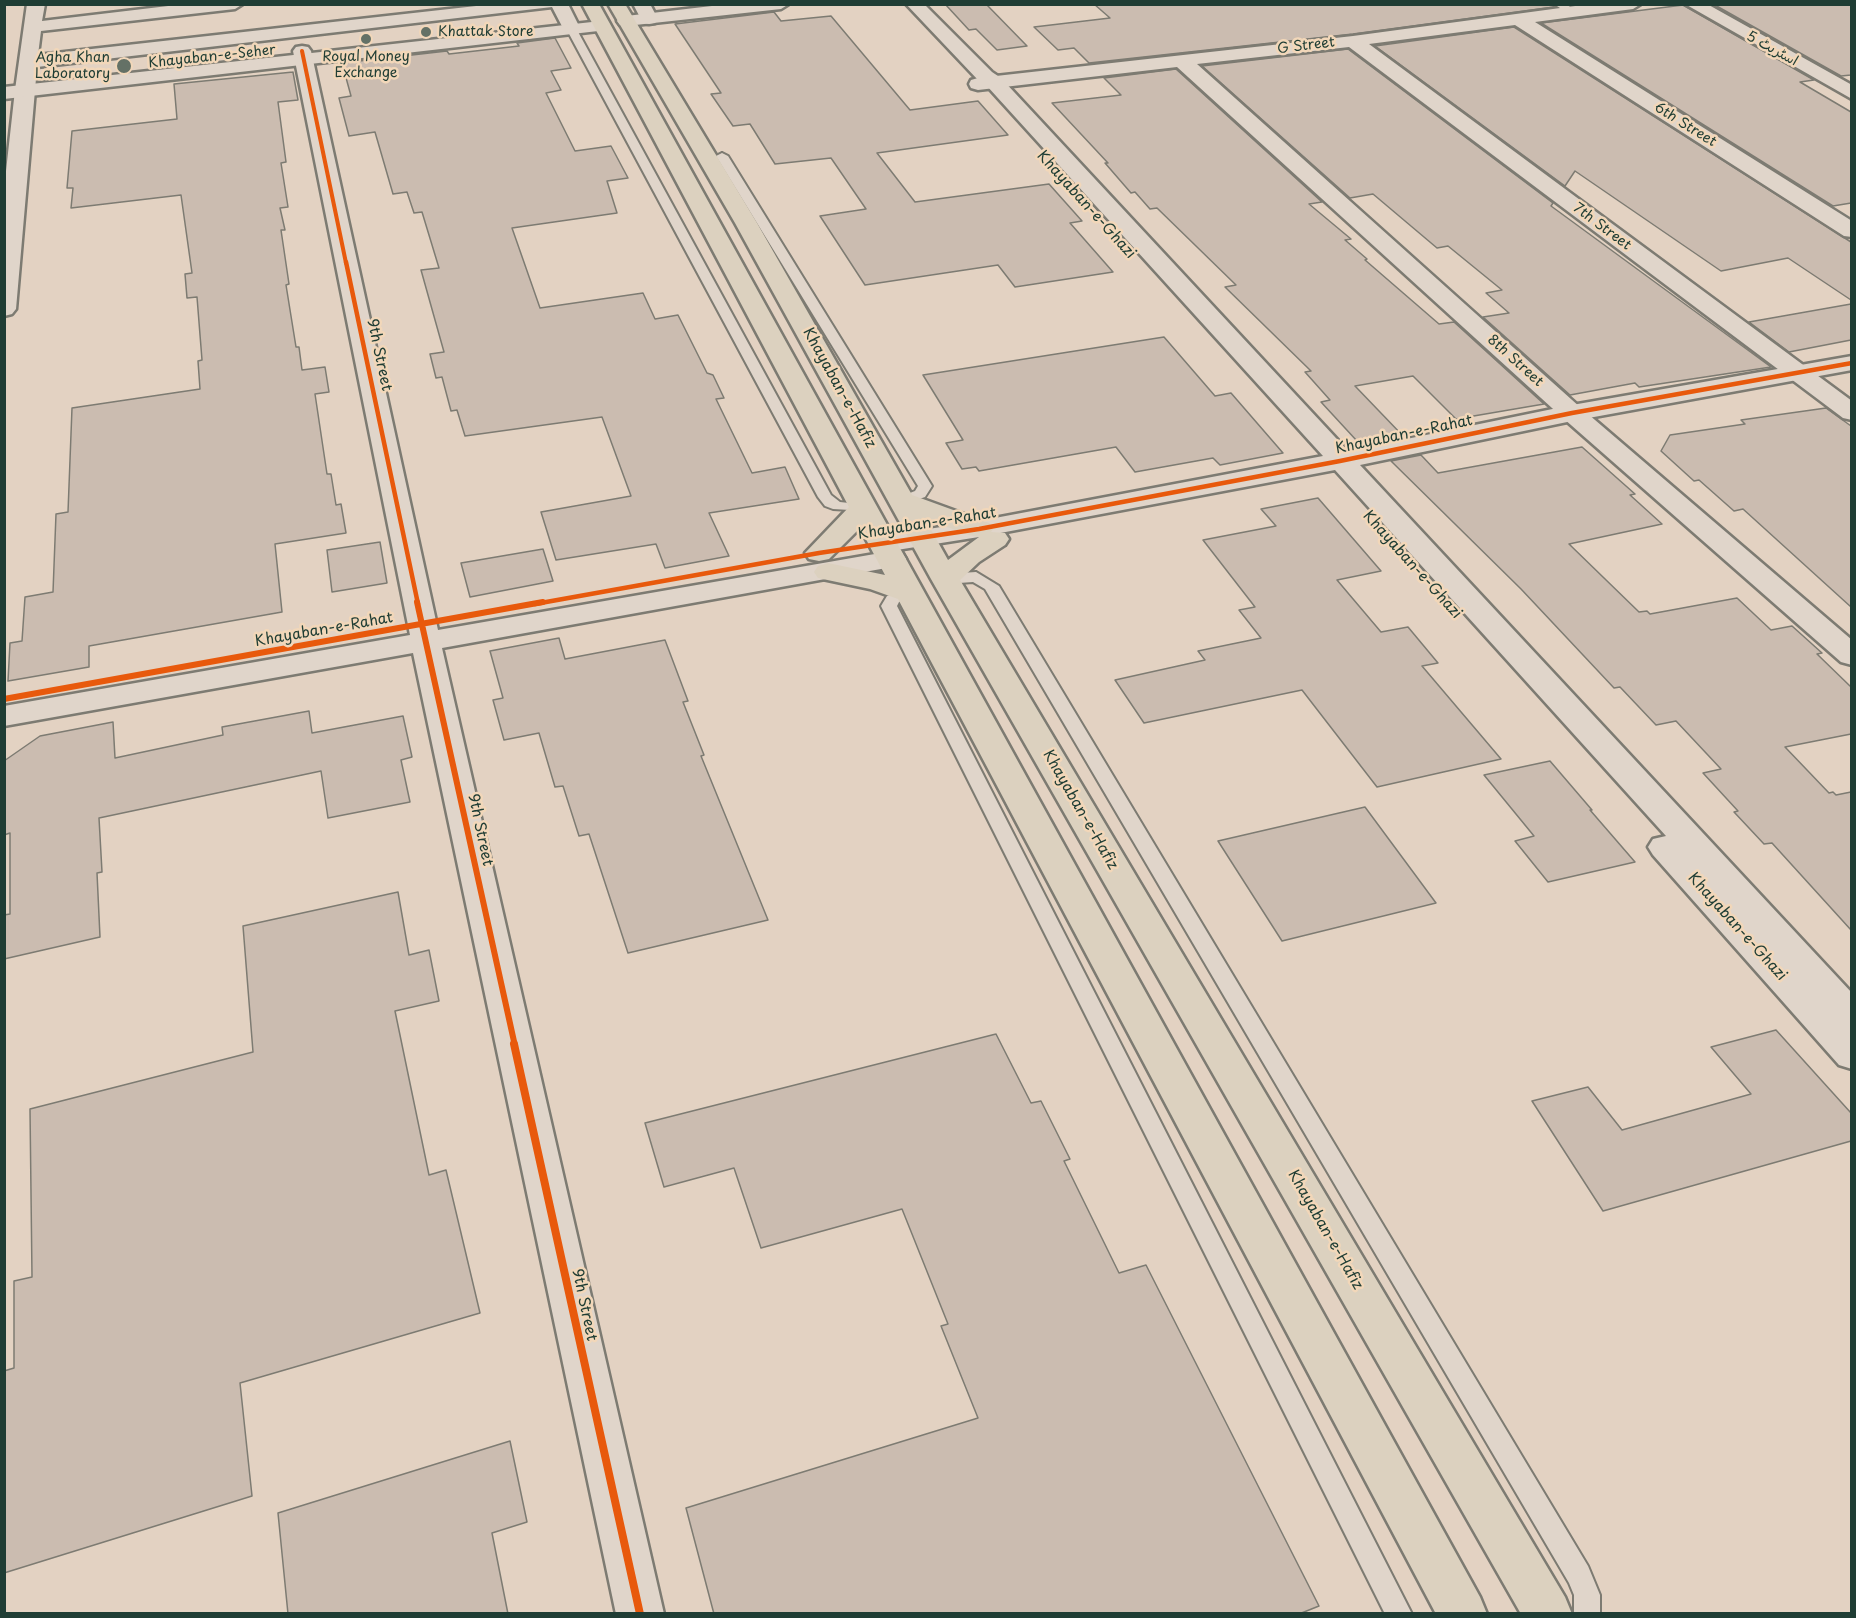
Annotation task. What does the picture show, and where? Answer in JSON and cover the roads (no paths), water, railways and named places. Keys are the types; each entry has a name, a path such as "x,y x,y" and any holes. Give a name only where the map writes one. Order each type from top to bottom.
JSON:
{"main road":[{"name":"Khayaban-e-Hafiz","path":"611,16 746,223 932,556 1548,1614"},
{"path":"611,16 711,228 1463,1614"},
{"path":"711,228 746,223"},
{"path":"902,501 987,534 969,556 932,556"},
{"path":"862,508 843,531 824,563 861,578 908,592"}],"street":[{"path":"30,46 236,4"},
{"path":"315,43 393,4"},
{"path":"30,46 315,43 545,4"},
{"path":"558,4 611,16 718,4"},
{"name":"Khayaban-e-Seher","path":"4,84 30,46 315,43 611,16 781,4"},
{"name":"Khayaban-e-Ghazi","path":"914,4 1335,468 1851,1055"},
{"name":"G Street","path":"986,81 1353,41 1518,19 1565,8 1633,4"},
{"name":"اسٹریٹ 5","path":"1693,4 1851,93"},
{"name":"6th Street","path":"1518,19 1851,231"},
{"name":"7th Street","path":"1353,41 1851,413"},
{"name":"9th Street","path":"315,43 424,634 640,1614"},
{"path":"4,309 30,46"},
{"name":"8th Street","path":"1182,61 1581,421 1851,656"},
{"name":"Khayaban-e-Rahat","path":"4,717 424,634 888,551 932,556 987,534 1581,421 1851,363"},
{"name":"Khayaban-e-Rahat","path":"1581,421 1851,382"},
{"name":"Khayaban-e-Ghazi","path":"1335,468 1851,1017"},
{"name":"Khayaban-e-Rahat","path":"4,699 424,634"}],"lane":[{"path":"611,16 825,496 830,503 838,506 862,508"},
{"path":"722,156 926,486 920,494 902,501"},
{"path":"932,556 991,586 1579,1575 1587,1595 1587,1614"},
{"path":"908,592 893,599 889,606 1399,1614"}],"place":[{"name":"Khattak Store","path":"426,32"},
{"name":"Royal Money Exchange","path":"366,39"},
{"name":"Agha Khan Laboratory","path":"124,66"}]}
